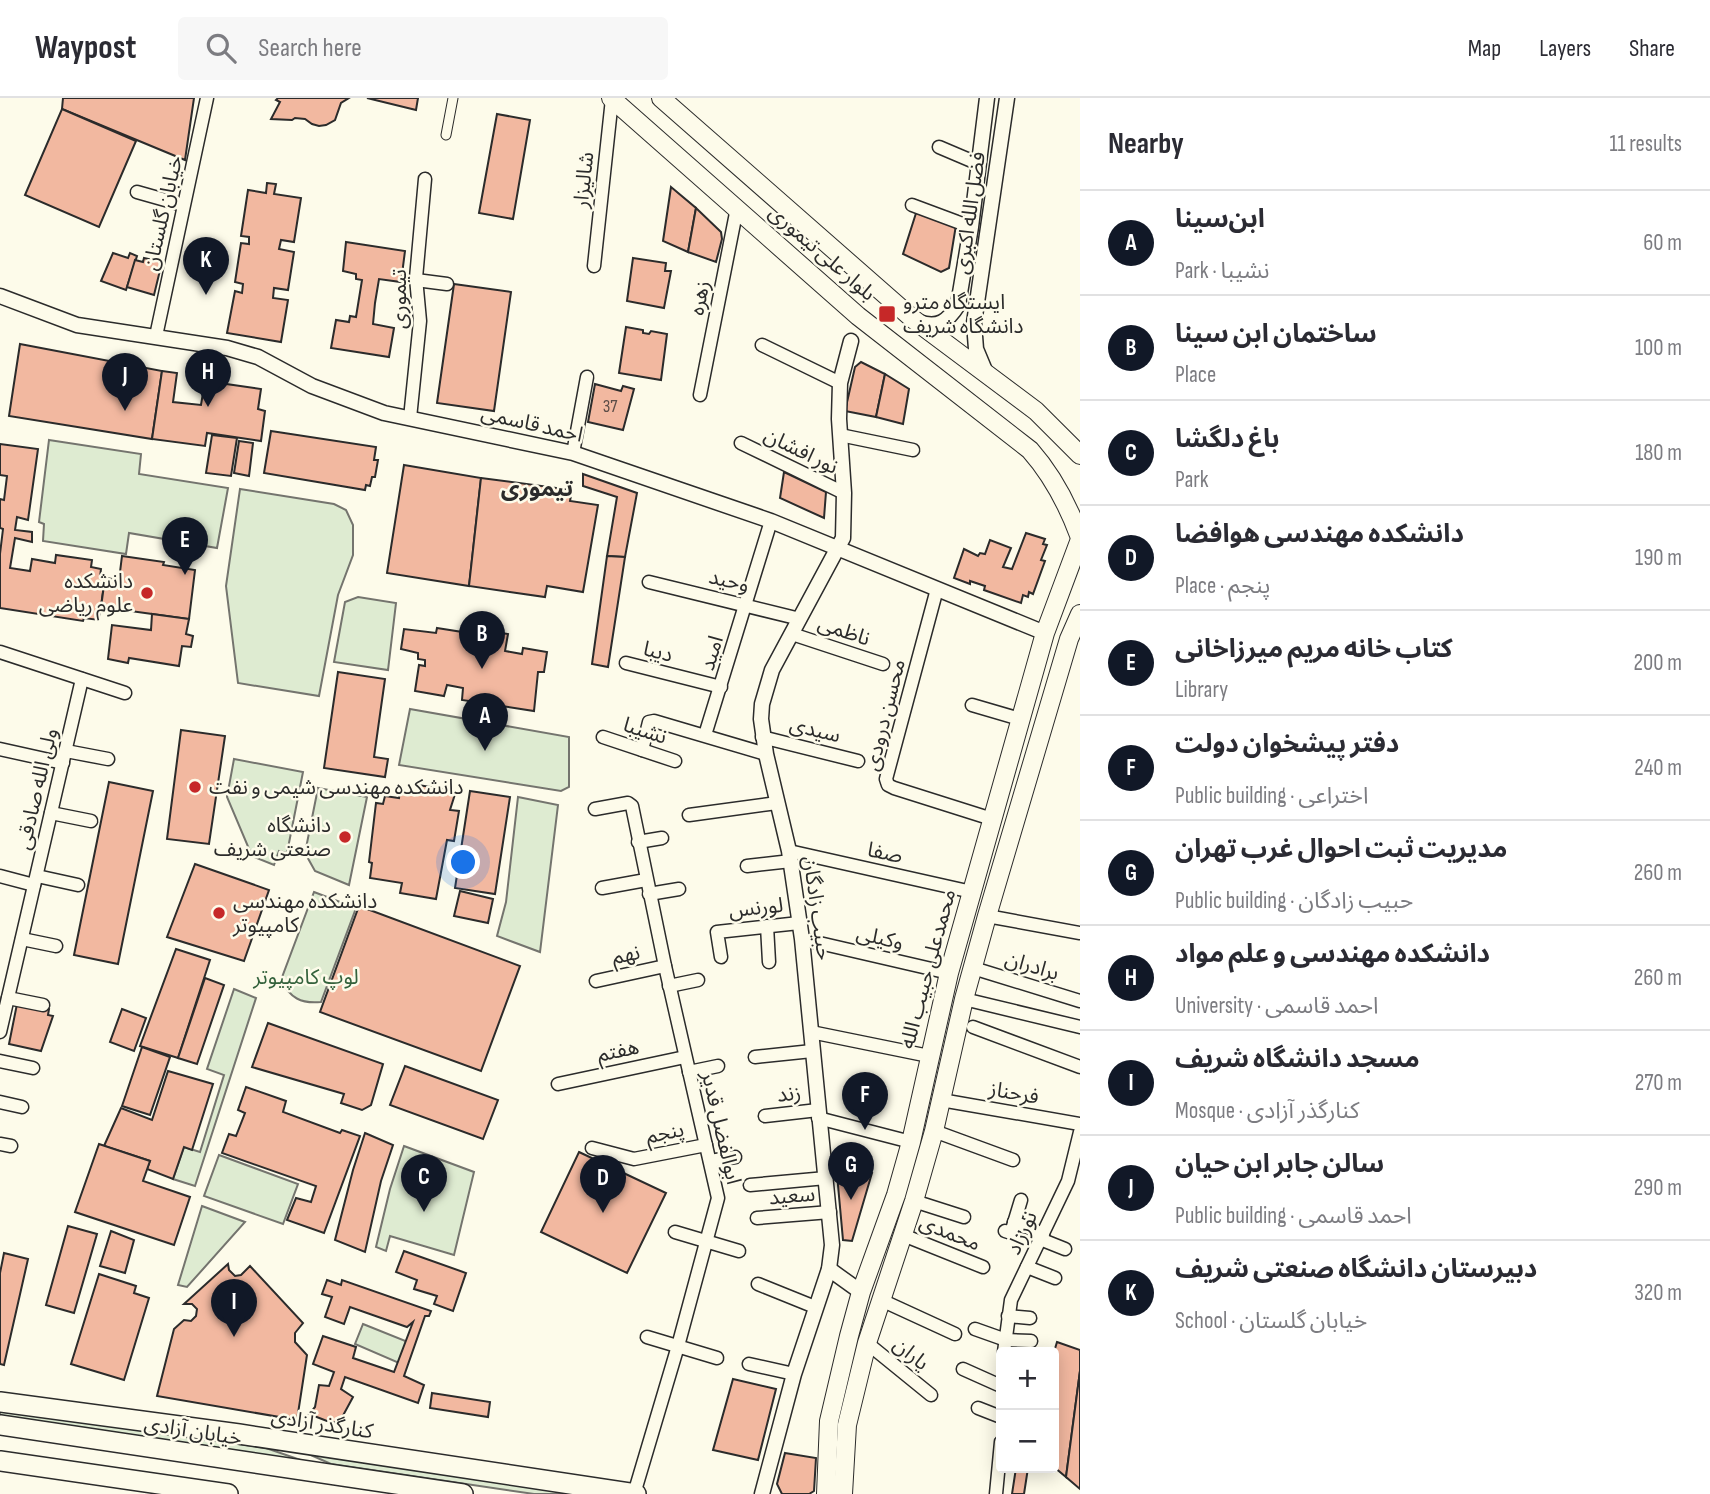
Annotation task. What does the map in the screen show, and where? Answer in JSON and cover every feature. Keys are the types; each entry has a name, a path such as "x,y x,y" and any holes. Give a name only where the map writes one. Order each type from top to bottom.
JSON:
{"main road":[{"name":"بلوار علی تیموری","path":"661,98 913,319 1036,411 1080,455"},
{"name":"بلوار علی تیموری","path":"612,99 859,316 1030,450 1059,489 1080,534"},
{"path":"1036,411 1080,437"},
{"path":"1080,534 1080,543"},
{"name":"محمدعلی حبیب الله","path":"830,1494 829,1421 849,1336 911,1142 949,973 1045,632 1080,543"},
{"name":"محمدعلی حبیب الله","path":"830,1494 867,1343 934,1132 972,968 1069,639 1080,614"},
{"path":"1027,697 1050,704"},
{"path":"849,1336 867,1343"},
{"name":"کنارگذر آزادی","path":"0,1402 239,1434 635,1494"},
{"name":"خیابان آزادی","path":"0,1425 463,1494"},
{"path":"239,1434 342,1476"},
{"path":"0,1461 228,1494"}],"street":[{"name":"خیابان گلستان","path":"156,336 207,98"},
{"path":"446,135 453,98"},
{"name":"شالیزار","path":"594,266 612,99"},
{"path":"987,99 1006,101"},
{"name":"فضل الله اکبری","path":"913,319 934,326 952,316 958,305 987,99"},
{"name":"فضل الله اکبری","path":"986,373 976,349 974,323 1006,101"},
{"path":"939,147 979,164"},
{"name":"تیموری","path":"410,418 420,321 416,281 425,179"},
{"path":"137,192 183,205"},
{"path":"912,205 971,227"},
{"name":"زهره","path":"700,395 737,208"},
{"path":"416,281 447,284"},
{"name":"احمد قاسمی","path":"0,296 77,325 227,348 258,357 312,386 366,408 573,453 771,521 1045,632"},
{"path":"958,305 970,312 978,307"},
{"name":"حبیب زادگان","path":"762,1494 794,1374 829,1269 832,1245 802,939 790,856 762,737 762,704 772,670 839,550 844,531 840,383 851,341"},
{"path":"762,345 840,383"},
{"path":"573,453 587,377"},
{"path":"840,435 913,450"},
{"name":"نور افشان","path":"741,443 844,493"},
{"name":"امید","path":"705,735 771,521"},
{"name":"وحید","path":"649,582 800,619"},
{"name":"محسن درودی","path":"937,589 886,779 888,785 894,788 992,819"},
{"name":"ناظمی","path":"792,634 883,664"},
{"path":"0,652 125,693"},
{"name":"دیبا","path":"626,663 722,687"},
{"name":"ولی الله صادقی","path":"0,1032 5,1000 22,939 82,679"},
{"path":"972,705 1020,719"},
{"name":"نشیبا","path":"642,750 649,722 654,721 705,735"},
{"path":"705,735 766,754"},
{"name":"نشیبا","path":"603,737 675,761"},
{"name":"سیدی","path":"762,737 858,761"},
{"path":"0,749 108,759"},
{"name":"ابوالفضل قدیر","path":"595,809 628,803 632,806 669,986 718,1198 708,1242 635,1494"},
{"path":"689,815 777,803"},
{"path":"51,813 91,821"},
{"path":"638,842 662,838"},
{"name":"صفا","path":"747,866 790,856 972,892"},
{"path":"0,876 78,884"},
{"path":"602,888 679,889"},
{"path":"987,916 1080,933"},
{"name":"لورنس","path":"721,957 717,932 799,923"},
{"path":"767,926 769,962"},
{"path":"22,939 57,946"},
{"name":"وکیلی","path":"802,939 949,973"},
{"name":"نهم","path":"596,981 665,967"},
{"name":"برادران","path":"972,968 1080,1001"},
{"path":"669,986 698,980"},
{"path":"964,999 1080,1027"},
{"path":"5,1000 43,1005"},
{"path":"973,1027 1080,1067"},
{"path":"811,1032 929,1056"},
{"path":"755,1056 812,1051"},
{"name":"هفتم","path":"558,1084 685,1057"},
{"path":"0,1061 33,1068"},
{"path":"689,1072 718,1066"},
{"name":"فرحناز","path":"941,1100 1080,1124"},
{"path":"0,1102 22,1107"},
{"path":"818,1114 911,1142"},
{"name":"زند","path":"765,1116 818,1114"},
{"path":"934,1132 1013,1160"},
{"name":"نورزاد","path":"1005,1346 1011,1300 1073,1168 1080,1132"},
{"name":"پنجم","path":"592,1148 634,1158 706,1144"},
{"path":"710,1161 735,1157"},
{"path":"750,1185 826,1178"},
{"path":"1021,1200 1010,1226 1041,1236 1065,1249"},
{"path":"914,1201 964,1217"},
{"name":"سعید","path":"757,1219 830,1212"},
{"path":"675,1233 739,1251"},
{"name":"محمدی","path":"902,1235 983,1267"},
{"path":"1027,1267 1055,1278"},
{"path":"829,1269 862,1292"},
{"path":"758,1284 815,1307"},
{"path":"881,1300 955,1334"},
{"path":"1008,1316 1030,1318"},
{"path":"975,1329 1005,1346 1031,1341"},
{"path":"647,1337 717,1358"},
{"name":"یاران","path":"867,1343 932,1395"},
{"path":"750,1364 794,1374"},
{"path":"963,1369 996,1384"},
{"path":"978,1408 996,1415"},
{"path":"996,1494 998,1473"}],"green space":[{"path":"49,440 141,454 139,474 228,488 217,548 129,533 126,554 43,541 44,524 39,522"},
{"path":"240,489 334,504 346,510 353,525 353,555 338,595 319,696 238,683 226,586"},
{"path":"358,597 396,603 388,670 334,662 345,602"},
{"path":"410,709 569,737 569,787 561,791 399,765"},
{"path":"234,759 303,772 287,853 279,851 274,865 252,856 227,797"},
{"path":"318,788 367,797 349,885 315,871 305,853"},
{"path":"518,797 558,805 540,952 497,936 506,902"},
{"name":"لوپ کامپیوتر","path":"314,892 356,908 321,1002 302,1001 288,991 281,980"},
{"path":"234,989 256,998 195,1186 173,1179 184,1147 200,1152 224,1075 207,1069"},
{"path":"404,1146 474,1172 454,1255 390,1236 386,1251 376,1247"},
{"path":"219,1155 298,1184 283,1224 204,1196"},
{"path":"202,1206 245,1222 187,1287 178,1285"},
{"path":"363,1324 408,1342 399,1363 355,1344"},
{"path":"0,1410 266,1448 312,1464 0,1417"},
{"path":"304,1452 577,1494 534,1494 331,1464"}],"building":[{"path":"63,98 194,98 185,160 62,109"},
{"path":"349,98 341,103 335,120 319,126 305,119 271,119 280,102 276,100"},
{"path":"367,98 418,98 416,110"},
{"path":"62,109 136,141 99,227 25,195"},
{"path":"497,114 530,120 513,219 479,213"},
{"path":"267,183 276,184 274,194 301,198 294,242 281,240 279,249 294,252 288,290 274,288 273,298 288,300 281,342 227,333 235,291 242,293 243,284 235,282 241,243 249,244 249,237 241,236 248,190 266,193"},
{"path":"671,187 696,208 688,252 663,241"},
{"path":"696,208 721,232 722,239 716,262 688,252"},
{"path":"917,210 956,225 949,268 941,272 903,254"},
{"path":"346,242 405,251 401,282 379,279 375,303 373,324 394,328 389,357 331,348 336,320 349,322 350,316 356,317 362,280 356,279 356,274 343,271"},
{"path":"113,253 128,258 130,253 137,256 126,290 101,281"},
{"path":"144,258 162,262 154,295 127,287 135,260 143,262"},
{"path":"633,258 666,263 665,271 671,271 664,308 627,301"},
{"path":"454,284 511,292 494,411 437,403"},
{"path":"626,327 643,330 643,333 649,334 651,331 667,334 661,380 619,373"},
{"path":"20,344 162,371 152,439 9,416"},
{"path":"861,362 885,374 876,417 845,411 855,367"},
{"path":"162,371 177,373 173,402 201,405 205,381 261,389 258,409 265,411 261,441 207,433 205,446 152,439"},
{"path":"885,374 909,389 903,424 876,417"},
{"path":"595,384 621,391 623,386 634,389 623,430 588,422"},
{"path":"271,431 376,447 374,460 378,460 375,477 372,477 370,486 366,485 365,490 264,473"},
{"path":"212,435 237,438 231,476 206,473"},
{"path":"239,441 253,443 249,476 234,473"},
{"path":"0,444 38,449 28,520 17,517 15,530 32,532 32,542 15,538 10,568 30,571 32,559 55,563 56,555 92,560 91,567 101,569 100,577 105,578 99,620 84,618 83,621 0,608 3,529 0,528 0,499 4,500 7,476 0,475"},
{"path":"404,465 481,478 469,586 387,573"},
{"path":"784,472 826,492 824,518 780,498"},
{"path":"583,474 637,493 625,557 607,556 617,497 583,486"},
{"path":"481,478 572,490 570,501 598,505 583,592 547,586 545,597 469,586"},
{"path":"1026,533 1045,539 1043,544 1047,545 1041,560 1045,561 1033,594 1029,592 1028,597 1023,595 1021,603 984,590 985,586 954,578 964,549 978,556 980,553 985,554 990,540 1011,548 1003,567 1012,569"},
{"name":"دانشکده علوم ریاضی","path":"122,556 195,570 189,619 101,607 105,578 119,580"},
{"path":"607,556 625,557 608,667 592,664"},
{"path":"152,614 189,619 186,634 193,636 191,647 182,646 179,666 129,658 128,663 108,659 112,625 151,630"},
{"path":"437,628 488,636 489,631 508,634 505,651 522,654 523,648 547,652 544,672 538,672 534,711 462,700 463,688 447,685 444,696 415,691 419,665 425,666 425,660 418,659 418,653 401,649 404,629 436,633"},
{"path":"338,672 385,679 374,757 388,759 385,777 324,768"},
{"name":"دانشکده مهندسی شیمی و نفت","path":"181,730 225,736 209,844 167,839"},
{"path":"109,782 153,791 118,964 74,955"},
{"path":"418,785 456,791 450,810 459,811 454,841 447,840 436,899 400,893 402,883 370,878 372,863 369,862 376,803 383,804 385,796 399,798 400,791 417,793"},
{"path":"470,791 510,797 495,894 455,888"},
{"name":"دانشکده مهندسی کامپیوتر","path":"195,864 269,890 244,961 167,937"},
{"path":"460,891 493,899 488,923 454,916"},
{"path":"359,906 520,966 481,1071 320,1012"},
{"path":"176,949 210,960 178,1058 140,1046"},
{"path":"205,978 224,985 197,1064 178,1058"},
{"path":"17,1004 49,1009 48,1015 53,1016 41,1051 9,1044"},
{"path":"122,1009 146,1018 134,1051 110,1042"},
{"path":"268,1023 383,1064 371,1105 362,1110 341,1103 344,1094 252,1067"},
{"path":"142,1047 170,1057 150,1115 122,1106"},
{"path":"405,1066 498,1100 483,1139 390,1105"},
{"path":"168,1071 213,1084 192,1150 184,1147 173,1179 147,1169 150,1161 104,1146 121,1108 152,1120"},
{"path":"246,1087 286,1101 283,1112 340,1133 342,1130 360,1136 324,1233 287,1220 296,1198 311,1202 316,1186 222,1153 229,1134 236,1136 245,1113 238,1110"},
{"path":"365,1133 393,1145 381,1181 365,1252 335,1240"},
{"path":"99,1144 150,1161 143,1181 190,1197 174,1245 75,1212"},
{"path":"579,1152 666,1193 627,1273 541,1232"},
{"path":"836,1163 872,1173 852,1241 843,1240"},
{"path":"68,1226 97,1234 74,1313 46,1305"},
{"path":"111,1231 134,1240 125,1273 100,1266"},
{"path":"404,1251 466,1273 453,1311 434,1304 437,1296 414,1289 417,1280 396,1272"},
{"path":"4,1253 28,1259 4,1365 0,1364 0,1273"},
{"path":"228,1264 229,1270 235,1276 241,1275 250,1266 303,1323 295,1333 295,1342 307,1355 297,1420 157,1396 174,1329 184,1320 191,1321 196,1316 197,1309 192,1304 184,1304"},
{"path":"99,1274 136,1286 134,1293 149,1298 124,1380 71,1364"},
{"path":"327,1280 341,1285 342,1280 431,1311 429,1316 425,1316 404,1376 424,1385 418,1403 345,1377 341,1389 353,1397 339,1423 309,1414 315,1407 319,1385 329,1386 334,1372 313,1364 323,1336 356,1347 353,1358 394,1372 413,1322 407,1327 350,1307 344,1324 325,1317 332,1297 322,1294"},
{"path":"1057,1342 1080,1350 1080,1371 1066,1477 1059,1471 1059,1347 1056,1347"},
{"path":"1080,1371 1080,1489 1066,1477"},
{"path":"733,1379 776,1389 758,1460 713,1450"},
{"path":"432,1393 490,1402 488,1417 430,1408"},
{"path":"785,1453 816,1458 814,1491 809,1494 782,1494 777,1484"},
{"path":"1015,1473 1027,1473 1024,1494 1012,1494"}],"place":[{"name":"دبیرستان دانشگاه صنعتی شریف","path":"206,295"},
{"name":"ایستگاه مترو دانشگاه شریف","path":"887,314"},
{"name":"دانشکده مهندسی و علم مواد","path":"208,407"},
{"name":"سالن جابر ابن حیان","path":"125,411"},
{"name":"کتاب خانه مریم میرزاخانی","path":"185,575"},
{"name":"دانشکده علوم ریاضی","path":"147,593"},
{"name":"ساختمان ابن سینا","path":"482,669"},
{"name":"ابن‌سینا","path":"485,751"},
{"name":"دانشکده مهندسی شیمی و نفت","path":"195,787"},
{"name":"دانشگاه صنعتی شریف","path":"345,837"},
{"name":"دانشکده مهندسی کامپیوتر","path":"219,913"},
{"name":"دفتر پیشخوان دولت","path":"865,1130"},
{"name":"مدیریت ثبت احوال غرب تهران","path":"851,1200"},
{"name":"باغ دلگشا","path":"424,1212"},
{"name":"دانشکده مهندسی هوافضا","path":"603,1213"},
{"name":"مسجد دانشگاه شریف","path":"234,1337"}],"district":[{"name":"تیموری","path":"537,489"}]}
